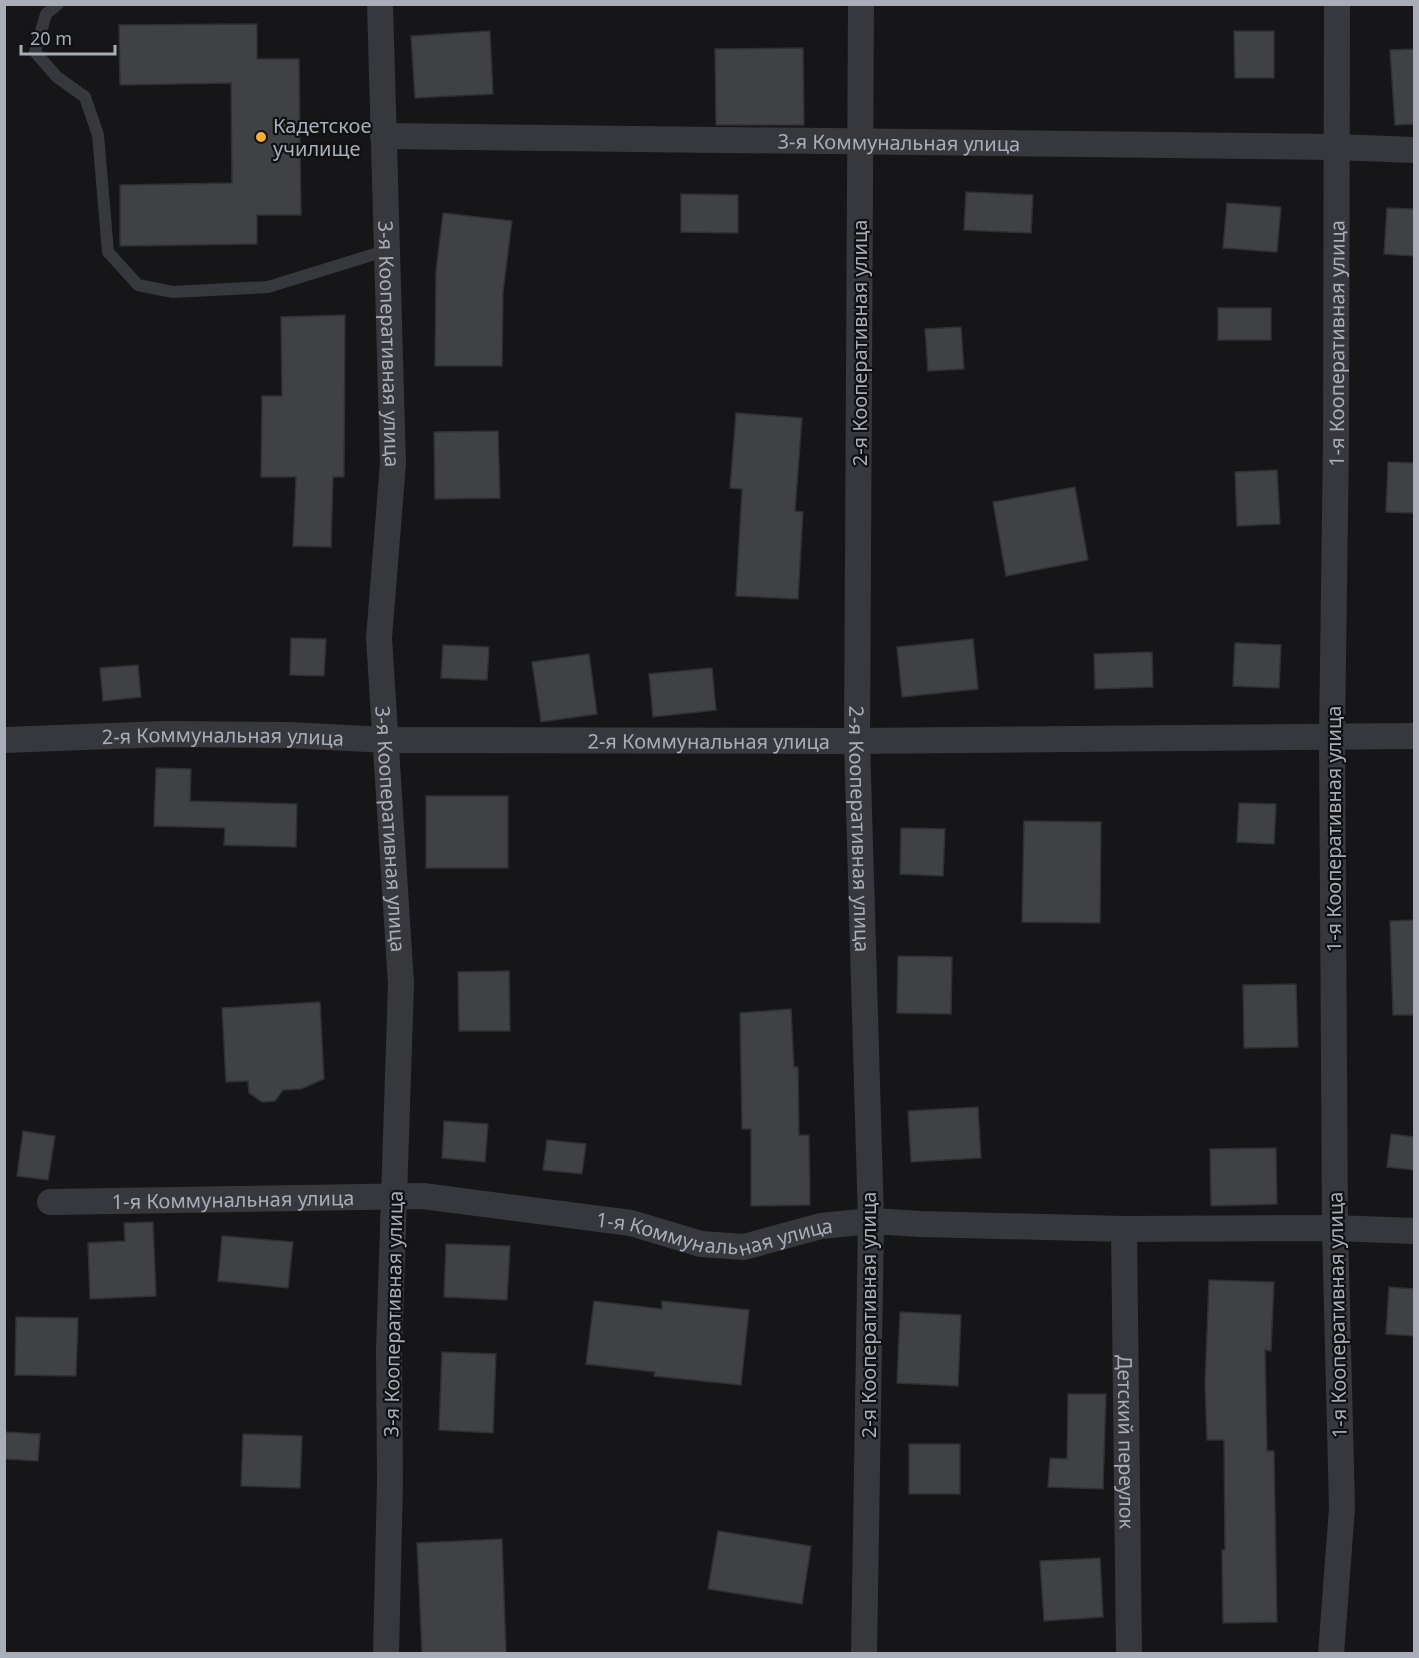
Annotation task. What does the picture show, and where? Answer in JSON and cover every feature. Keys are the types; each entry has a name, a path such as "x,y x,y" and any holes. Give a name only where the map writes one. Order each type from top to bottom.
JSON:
{"street":[{"name":"3-я Кооперативная улица","path":"380,4 393,463 379,638 387,740 400,984 389,1350 390,1482 386,1653"},
{"name":"2-я Кооперативная улица","path":"861,4 856,741 871,1221 864,1653"},
{"name":"1-я Кооперативная улица","path":"1331,1653 1342,1508 1335,1228 1332,736 1337,4"},
{"name":"3-я Коммунальная улица","path":"383,136 1337,147 1414,150"},
{"name":"2-я Коммунальная улица","path":"4,740 187,734 288,735 387,740 856,741 1414,736"},
{"name":"1-я Коммунальная улица","path":"50,1202 433,1197 631,1222 701,1244 744,1247 821,1226 871,1221 1124,1229 1335,1228 1414,1231"},
{"name":"Детский переулок","path":"1124,1229 1129,1653"}],"lane":[{"path":"58,4 46,14 35,52 57,77 86,97 98,135 108,252 138,285 172,292 268,287 388,250"}],"building":[{"path":"257,24 257,59 299,59 301,215 257,215 257,244 120,246 120,185 232,183 231,83 120,85 119,25"},
{"path":"490,31 493,94 415,98 411,36"},
{"path":"1234,31 1274,31 1274,78 1235,78"},
{"path":"803,48 804,125 716,125 715,49"},
{"path":"1414,49 1414,124 1395,125 1390,50"},
{"path":"966,192 1033,195 1031,233 964,230"},
{"path":"681,194 738,195 738,233 681,232"},
{"path":"1227,203 1281,207 1277,252 1223,248"},
{"path":"1387,208 1414,209 1414,256 1384,254"},
{"path":"443,213 512,221 503,292 502,366 435,366 436,271"},
{"path":"1218,308 1271,308 1271,340 1218,340"},
{"path":"345,315 344,477 333,477 331,547 293,546 296,477 261,477 262,396 282,396 281,317"},
{"path":"961,327 964,369 928,371 925,329"},
{"path":"736,413 802,418 795,511 803,512 798,599 736,596 742,489 730,488"},
{"path":"498,431 500,498 435,499 434,432"},
{"path":"1388,462 1414,463 1414,513 1386,512"},
{"path":"1277,470 1280,524 1237,526 1235,472"},
{"path":"1075,487 1088,560 1006,576 993,502"},
{"path":"291,638 326,639 324,676 290,675"},
{"path":"973,639 978,689 902,697 897,647"},
{"path":"1235,643 1281,645 1279,688 1233,686"},
{"path":"443,645 489,647 487,680 441,678"},
{"path":"1152,652 1153,687 1095,689 1094,654"},
{"path":"589,654 597,714 541,722 532,662"},
{"path":"138,665 141,697 103,701 100,668"},
{"path":"712,668 716,710 653,717 649,674"},
{"path":"156,768 191,769 190,801 297,804 296,847 224,845 225,828 154,826"},
{"path":"426,796 508,796 508,868 426,868"},
{"path":"1239,803 1276,804 1274,844 1237,842"},
{"path":"1024,821 1101,822 1100,923 1022,922"},
{"path":"901,828 945,829 943,876 900,874"},
{"path":"1414,920 1414,1015 1393,1015 1390,921"},
{"path":"898,956 952,957 951,1014 897,1013"},
{"path":"509,971 510,1031 459,1031 458,972"},
{"path":"1296,984 1298,1047 1244,1048 1243,985"},
{"path":"320,1002 324,1079 301,1089 283,1090 275,1101 262,1102 249,1093 248,1081 226,1082 222,1008"},
{"path":"791,1009 794,1067 798,1067 799,1135 809,1135 810,1205 751,1206 751,1129 742,1129 740,1013"},
{"path":"978,1107 981,1158 911,1162 908,1111"},
{"path":"444,1121 488,1124 485,1162 442,1158"},
{"path":"23,1131 55,1136 48,1180 17,1176"},
{"path":"1391,1134 1414,1137 1414,1170 1387,1167"},
{"path":"547,1140 586,1144 582,1174 543,1170"},
{"path":"1276,1148 1277,1204 1211,1206 1210,1149"},
{"path":"153,1222 156,1296 90,1299 88,1243 125,1241 124,1223"},
{"path":"222,1236 293,1242 288,1288 218,1281"},
{"path":"446,1244 510,1246 507,1300 444,1297"},
{"path":"1209,1280 1274,1282 1271,1351 1265,1350 1267,1451 1274,1451 1277,1622 1223,1623 1224,1440 1207,1440 1205,1384"},
{"path":"1389,1287 1414,1289 1414,1336 1386,1334"},
{"path":"594,1301 662,1309 662,1301 749,1310 741,1385 654,1376 655,1372 586,1364"},
{"path":"900,1312 961,1315 958,1386 897,1383"},
{"path":"16,1317 78,1318 76,1376 15,1375"},
{"path":"442,1352 496,1354 493,1433 439,1430"},
{"path":"1068,1394 1106,1394 1103,1489 1048,1487 1050,1458 1067,1459"},
{"path":"4,1432 40,1434 38,1461 4,1459"},
{"path":"243,1434 302,1436 300,1488 241,1486"},
{"path":"909,1444 960,1444 960,1494 909,1494"},
{"path":"718,1531 811,1546 802,1604 708,1589"},
{"path":"502,1539 506,1653 422,1653 417,1543"},
{"path":"1100,1558 1103,1617 1044,1621 1040,1561"}],"place":[{"name":"Кадетское училище","path":"261,137"}]}
